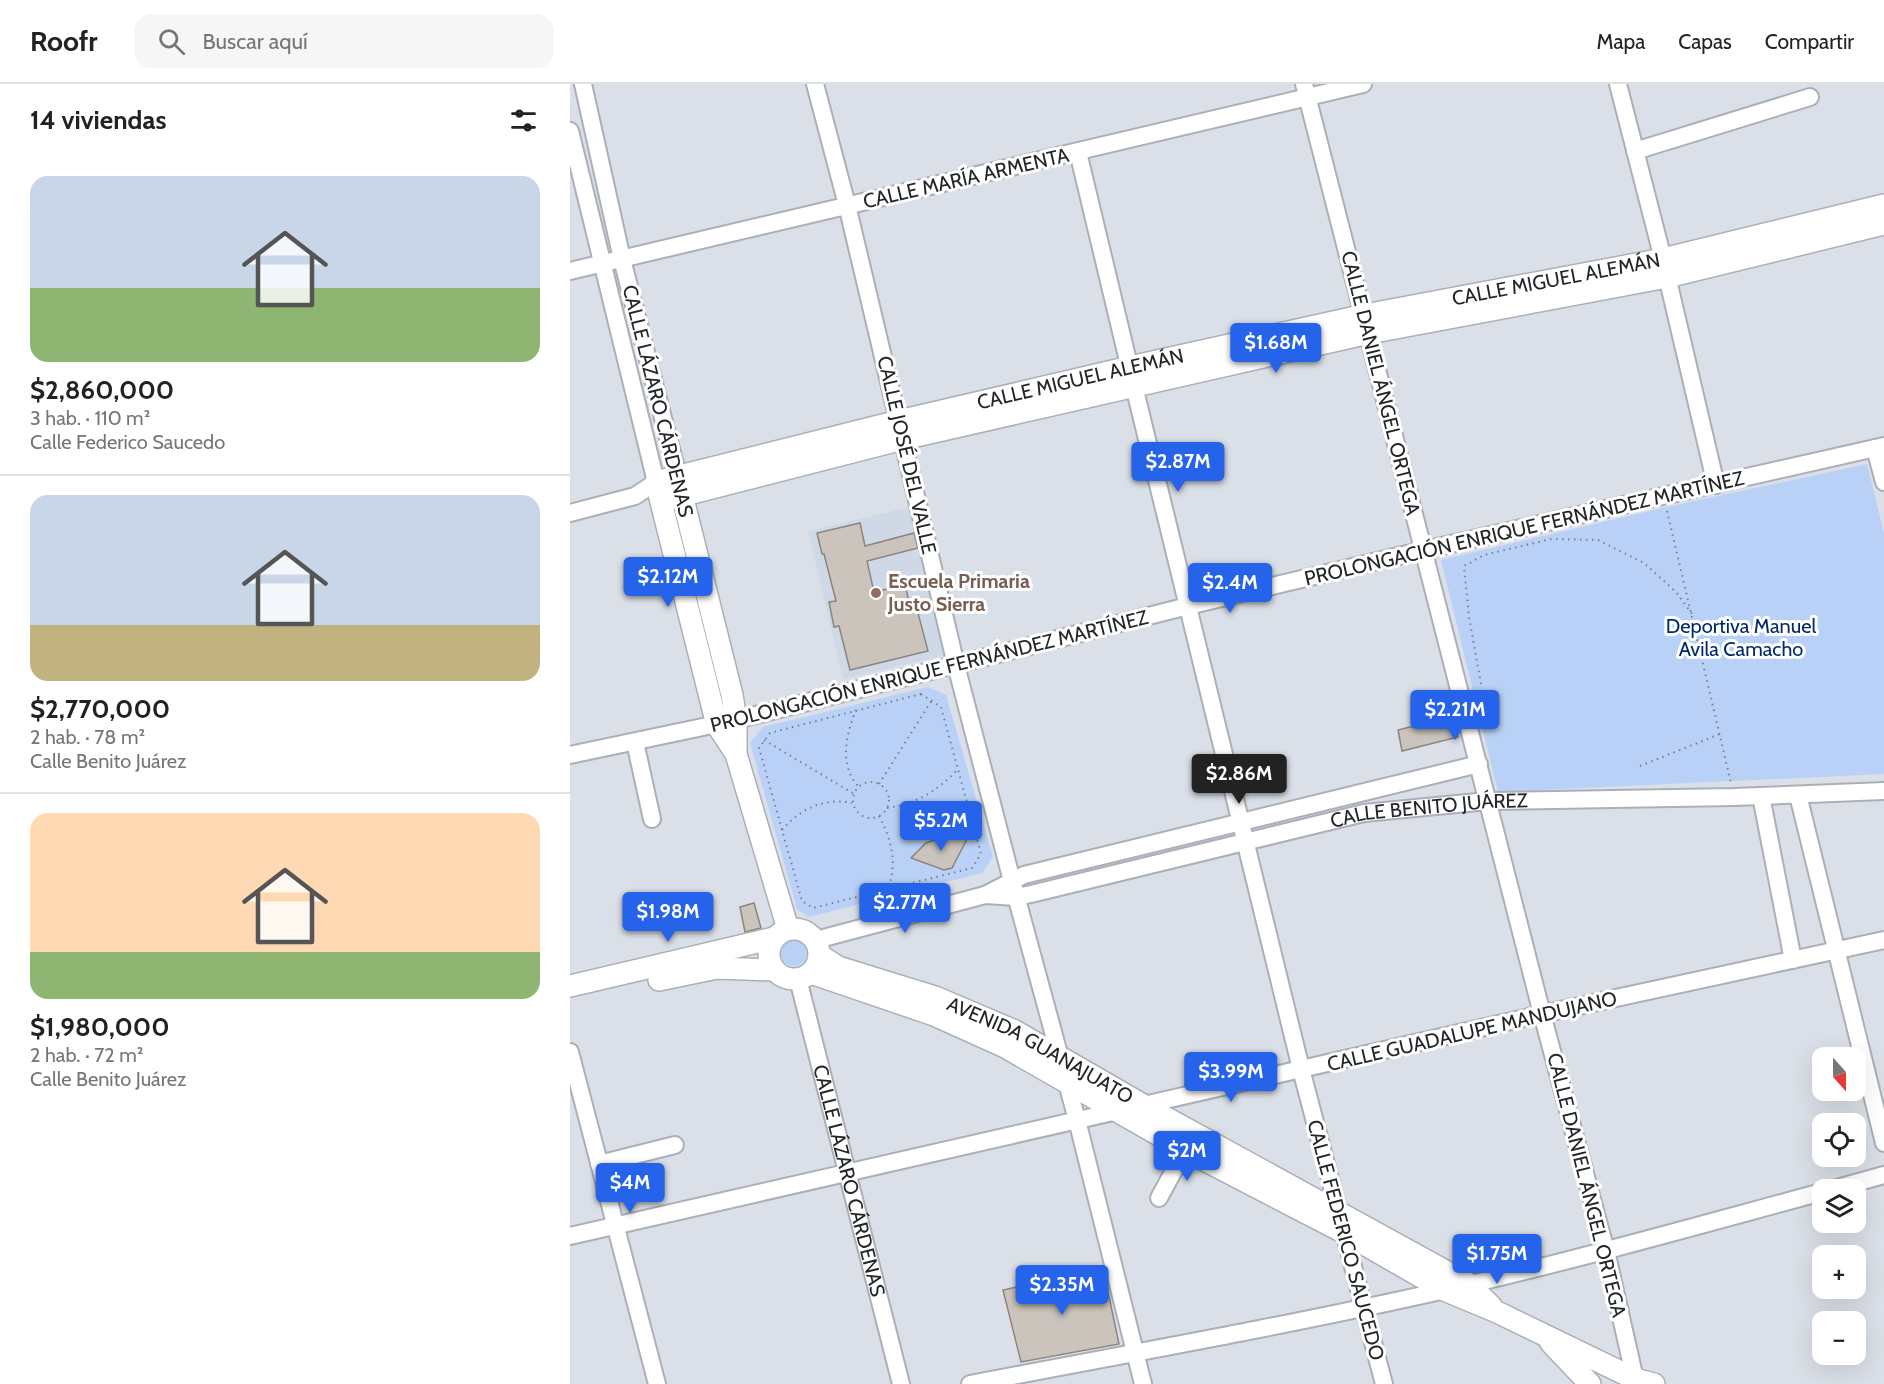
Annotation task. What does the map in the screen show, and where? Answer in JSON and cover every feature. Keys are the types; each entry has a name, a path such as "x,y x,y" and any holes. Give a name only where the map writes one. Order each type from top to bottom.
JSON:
{"street":[{"name":"CALLE LÁZARO CÁRDENAS","path":"583,84 622,259 732,695 727,722"},
{"name":"CALLE JOSÉ DEL VALLE","path":"816,84 956,665 1077,1120 1143,1384"},
{"name":"CALLE MARÍA ARMENTA","path":"570,272 1078,152 1306,90 1363,84"},
{"path":"1618,84 1665,268 1716,484"},
{"name":"CALLE DANIEL ÁNGEL ORTEGA","path":"1306,90 1542,1014 1642,1382"},
{"path":"1635,151 1810,97"},
{"name":"CALLE LÁZARO CÁRDENAS","path":"570,131 658,491 736,754 781,933"},
{"name":"CALLE FEDERICO SAUCEDO","path":"1078,152 1301,1069 1384,1384"},
{"name":"CALLE MIGUEL ALEMÁN","path":"1665,268 1884,205"},
{"name":"CALLE MIGUEL ALEMÁN","path":"570,513 901,430 1367,324 1884,224"},
{"path":"1880,447 1884,482"},
{"name":"PROLONGACIÓN ENRIQUE FERNÁNDEZ MARTÍNEZ","path":"570,755 727,722 1188,606 1424,550 1880,447"},
{"path":"634,742 652,819"},
{"name":"CALLE BENITO JUÁREZ","path":"1014,889 1024,875 1479,764"},
{"name":"CALLE BENITO JUÁREZ","path":"811,962 985,895 1246,842 1364,813 1488,801 1734,797 1884,791"},
{"path":"1798,795 1884,1143"},
{"path":"1761,796 1793,960"},
{"path":"570,997 715,960 781,933 804,930 811,962 789,978 781,975 770,962 770,945 781,933"},
{"name":"CALLE GUADALUPE MANDUJANO","path":"570,1236 1542,1014 1884,940"},
{"path":"570,986 715,960 774,969"},
{"name":"CALLE LÁZARO CÁRDENAS","path":"811,962 848,1172 901,1384"},
{"name":"AVENIDA GUANAJUATO","path":"811,962 838,967 934,997 1005,1027 1469,1284 1497,1312"},
{"name":"AVENIDA GUANAJUATO","path":"811,962 1005,1047 1185,1150 1343,1232 1444,1290 1497,1312 1642,1382"},
{"path":"570,1052 657,1384"},
{"path":"599,1164 675,1145"},
{"path":"1159,1198 1185,1150"},
{"path":"1866,1180 1884,1175"},
{"path":"970,1384 1364,1308 1444,1290 1606,1251 1812,1194"},
{"path":"1545,1336 1590,1384"}],"path":[{"path":"1664,496 1734,797"},
{"path":"1481,684 1464,566 1484,555 1551,539 1598,540 1644,563 1676,592 1692,614"},
{"path":"921,694 932,700 941,707 981,854 972,868 813,908 802,901 759,748 770,733 921,694"},
{"path":"879,784 932,700"},
{"path":"856,710 848,736 846,754 850,773 858,786"},
{"path":"1640,766 1720,734"},
{"path":"764,740 854,794"},
{"path":"887,808 886,790 879,784 870,782 858,786 852,803 862,816 868,818 879,816 887,808 924,797 937,790 958,770"},
{"path":"782,830 791,819 808,808 828,802 852,803"},
{"path":"879,816 891,845 893,870 888,889"}],"shaded area":[{"name":"Escuela Primaria Justo Sierra","path":"910,507 945,655 843,679 808,531"}],"green space":[{"name":"Deportiva Manuel Avila Camacho","path":"1867,464 1884,533 1884,774 1498,792 1441,560 1667,507"},
{"path":"928,687 946,695 993,857 982,873 809,917 797,909 750,743 763,727"},
{"path":"794,940 803,944 807,953 803,962 794,966 785,962 781,953 785,944"}],"building":[{"path":"860,523 865,546 914,533 918,548 867,561 874,592 905,585 911,610 917,609 928,651 850,670 839,626 834,627 829,602 836,601 817,533"},
{"path":"1453,716 1458,737 1402,751 1398,730"},
{"path":"957,836 967,839 952,868 944,870 911,858 926,843"},
{"path":"754,903 761,928 745,932 740,907"},
{"path":"1103,1268 1119,1344 1021,1362 1003,1290"}],"place":[{"name":"Escuela Primaria Justo Sierra","path":"876,593"}]}
